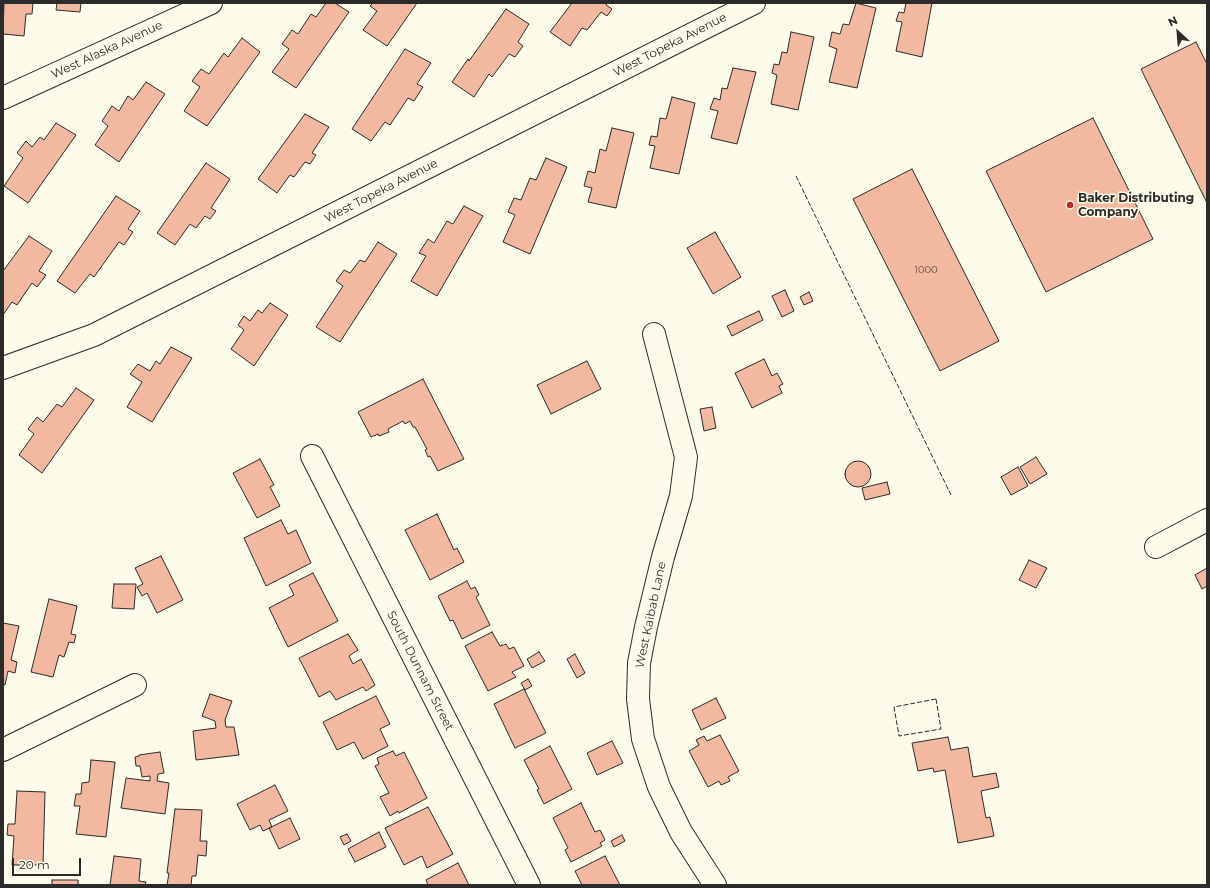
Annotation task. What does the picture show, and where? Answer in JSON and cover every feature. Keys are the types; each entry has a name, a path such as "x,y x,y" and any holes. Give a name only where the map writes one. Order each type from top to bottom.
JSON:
{"street":[{"name":"West Alaska Avenue","path":"3,98 211,3"},
{"name":"West Topeka Avenue","path":"3,368 94,335 754,3"},
{"name":"West Kaibab Lane","path":"654,334 686,458 681,496 663,557 646,627 639,664 638,700 643,739 659,787 681,832 715,885"},
{"name":"South Dunnam Street","path":"312,456 529,885"},
{"path":"1156,547 1207,520"},
{"path":"3,750 135,685"}],"building":[{"path":"4,3 33,3 32,14 26,14 24,36 3,34"},
{"path":"57,3 81,3 80,12 56,10"},
{"path":"326,3 335,3 349,12 296,88 272,72 289,49 282,44 292,30 298,34 311,14 316,17"},
{"path":"373,3 417,3 387,46 363,30 377,11 370,6"},
{"path":"572,3 607,3 606,5 612,9 607,16 601,12 587,30 582,28 570,46 550,32"},
{"path":"856,3 876,8 857,88 829,82 837,49 829,46 832,32 840,34 843,24 849,25"},
{"path":"906,3 932,3 922,57 896,51 902,22 896,21 899,12 904,13"},
{"path":"506,9 529,24 518,42 523,46 515,57 509,54 492,77 489,74 474,97 452,82"},
{"path":"791,32 814,37 798,110 771,104 777,75 772,73 774,64 779,65 782,52 787,53"},
{"path":"242,38 260,52 207,126 184,111 200,87 192,81 201,69 209,74 224,53 228,57"},
{"name":"Baker Distributing Company","path":"1196,42 1207,64 1207,203 1141,69"},
{"path":"405,49 431,63 417,84 423,87 414,101 408,98 390,125 385,122 371,141 352,129"},
{"path":"733,68 756,72 737,144 711,138 718,111 710,109 714,98 720,100 722,88 727,89"},
{"path":"146,82 165,94 119,162 95,145 108,126 102,121 112,106 119,111 128,96 133,100"},
{"path":"672,97 695,103 679,174 650,168 655,146 649,145 651,136 657,137 660,118 666,119"},
{"path":"305,114 329,127 312,153 316,155 310,164 305,162 294,177 290,175 277,193 258,179"},
{"name":"Baker Distributing Company","path":"1093,118 1153,239 1046,292 986,171"},
{"path":"56,123 76,135 28,203 4,186 23,158 17,153 26,141 32,147 40,137 44,140"},
{"path":"612,128 634,133 616,208 588,202 592,188 584,186 588,171 595,173 600,149 606,151"},
{"path":"546,158 567,167 530,254 503,242 515,215 508,212 514,198 521,200 530,178 536,180"},
{"path":"206,163 230,179 211,208 216,211 210,219 205,216 196,228 190,224 175,245 157,233"},
{"path":"912,169 999,341 940,371 853,199"},
{"path":"116,196 140,211 128,229 133,232 124,245 119,242 94,277 90,274 75,293 57,281"},
{"path":"464,206 483,216 437,296 411,281 426,256 419,253 428,239 434,243 447,221 453,224"},
{"path":"715,232 741,277 713,294 687,248"},
{"path":"29,236 52,251 39,271 46,275 37,287 32,283 17,305 12,302 3,315 3,271"},
{"path":"378,242 397,254 340,342 316,327 343,286 336,281 344,270 350,273 360,260 365,262"},
{"path":"785,290 794,311 782,317 772,296"},
{"path":"809,292 813,301 804,305 800,297"},
{"path":"270,303 288,315 254,366 231,349 244,330 238,325 244,316 250,321 258,310 262,313"},
{"path":"759,311 763,320 732,336 727,326"},
{"path":"171,347 192,358 152,422 127,407 142,382 130,374 138,364 150,371 156,361 160,364"},
{"path":"764,359 772,376 777,373 783,384 779,386 782,393 752,408 735,373"},
{"path":"587,361 601,389 551,414 537,385"},
{"path":"423,379 464,459 438,471 430,456 428,457 425,450 427,449 410,421 405,424 403,421 388,429 389,432 371,437 358,412"},
{"path":"76,388 94,400 42,473 19,455 34,434 28,429 37,417 43,422 57,404 62,407"},
{"path":"712,407 716,428 704,431 700,409"},
{"path":"1036,457 1047,474 1030,484 1020,467"},
{"path":"260,459 274,485 270,487 280,506 257,518 233,473"},
{"path":"858,461 867,465 871,474 867,483 858,487 849,483 845,474 849,465"},
{"path":"1018,467 1028,486 1011,495 1001,477"},
{"path":"887,482 890,494 865,500 862,488"},
{"path":"437,514 454,550 457,548 464,562 430,580 405,530"},
{"path":"281,520 288,534 296,530 311,563 266,586 244,538"},
{"path":"161,556 183,600 157,613 147,593 142,596 137,587 143,584 135,568"},
{"path":"1029,560 1047,568 1036,588 1019,580"},
{"path":"1207,568 1207,586 1202,589 1195,575"},
{"path":"313,573 338,621 288,647 269,608 294,595 289,585"},
{"path":"467,581 471,589 475,587 479,595 476,597 490,625 462,639 453,620 450,621 438,596"},
{"path":"114,584 136,584 134,609 112,608"},
{"path":"49,599 77,606 71,634 76,635 74,643 69,642 64,657 59,655 53,677 31,672"},
{"path":"3,623 19,626 11,660 17,662 15,673 8,671 5,685 3,684"},
{"path":"492,632 500,646 506,644 509,649 514,647 524,666 512,672 516,677 488,691 465,646"},
{"path":"348,634 358,650 349,656 353,664 361,659 375,685 366,691 363,687 336,700 330,691 319,697 299,658"},
{"path":"539,652 545,661 532,668 527,659"},
{"path":"575,654 585,673 577,678 567,659"},
{"path":"528,679 532,686 525,690 521,683"},
{"path":"524,689 546,733 515,748 494,704"},
{"path":"210,694 232,701 225,720 226,727 234,727 239,755 196,760 193,731 216,728 215,721 202,716"},
{"path":"376,696 390,724 380,729 388,746 363,759 354,742 337,750 323,722"},
{"path":"716,698 726,718 701,730 692,710"},
{"path":"720,735 739,771 728,777 730,781 721,785 719,781 708,787 689,751 699,745 696,740 704,736 707,741"},
{"path":"948,737 951,750 968,747 973,777 996,773 999,787 981,791 986,818 990,817 994,836 958,843 945,770 934,772 933,768 918,771 912,743"},
{"path":"612,741 623,763 597,775 587,753"},
{"path":"550,746 572,789 544,804 537,790 539,789 524,760"},
{"path":"393,751 396,756 404,752 427,798 399,813 398,811 390,816 380,797 389,793 375,766 379,764 377,758"},
{"path":"160,752 164,773 158,774 157,781 169,783 165,814 121,808 126,778 150,781 150,776 142,777 140,766 136,766 135,757"},
{"path":"91,760 115,762 106,837 76,834 80,806 74,806 76,794 81,794 82,783 89,782"},
{"path":"275,785 288,811 269,820 272,827 263,831 260,825 250,830 237,804"},
{"path":"17,791 45,792 43,865 12,865 14,836 7,835 8,824 15,824"},
{"path":"581,803 595,832 600,830 605,840 600,843 602,846 571,862 565,850 568,848 553,818"},
{"path":"428,807 453,854 427,868 422,856 404,865 385,828"},
{"path":"175,809 202,810 200,841 207,841 206,856 198,855 196,876 192,876 191,885 167,885 169,873 167,873"},
{"path":"290,818 300,839 279,849 269,828"},
{"path":"379,832 386,847 355,862 348,849"},
{"path":"347,834 351,841 344,845 340,837"},
{"path":"622,835 625,841 614,847 611,841"},
{"path":"114,856 141,859 139,881 146,882 145,885 110,885"},
{"path":"605,856 620,885 582,885 575,871"},
{"path":"458,863 469,885 428,885 426,880"},
{"path":"52,880 78,880 78,885 52,885"}],"fence":[{"path":"796,176 951,495"},
{"path":"936,699 941,729 899,736 894,707 936,699"}],"place":[{"name":"Baker Distributing Company","path":"1070,205"}]}
